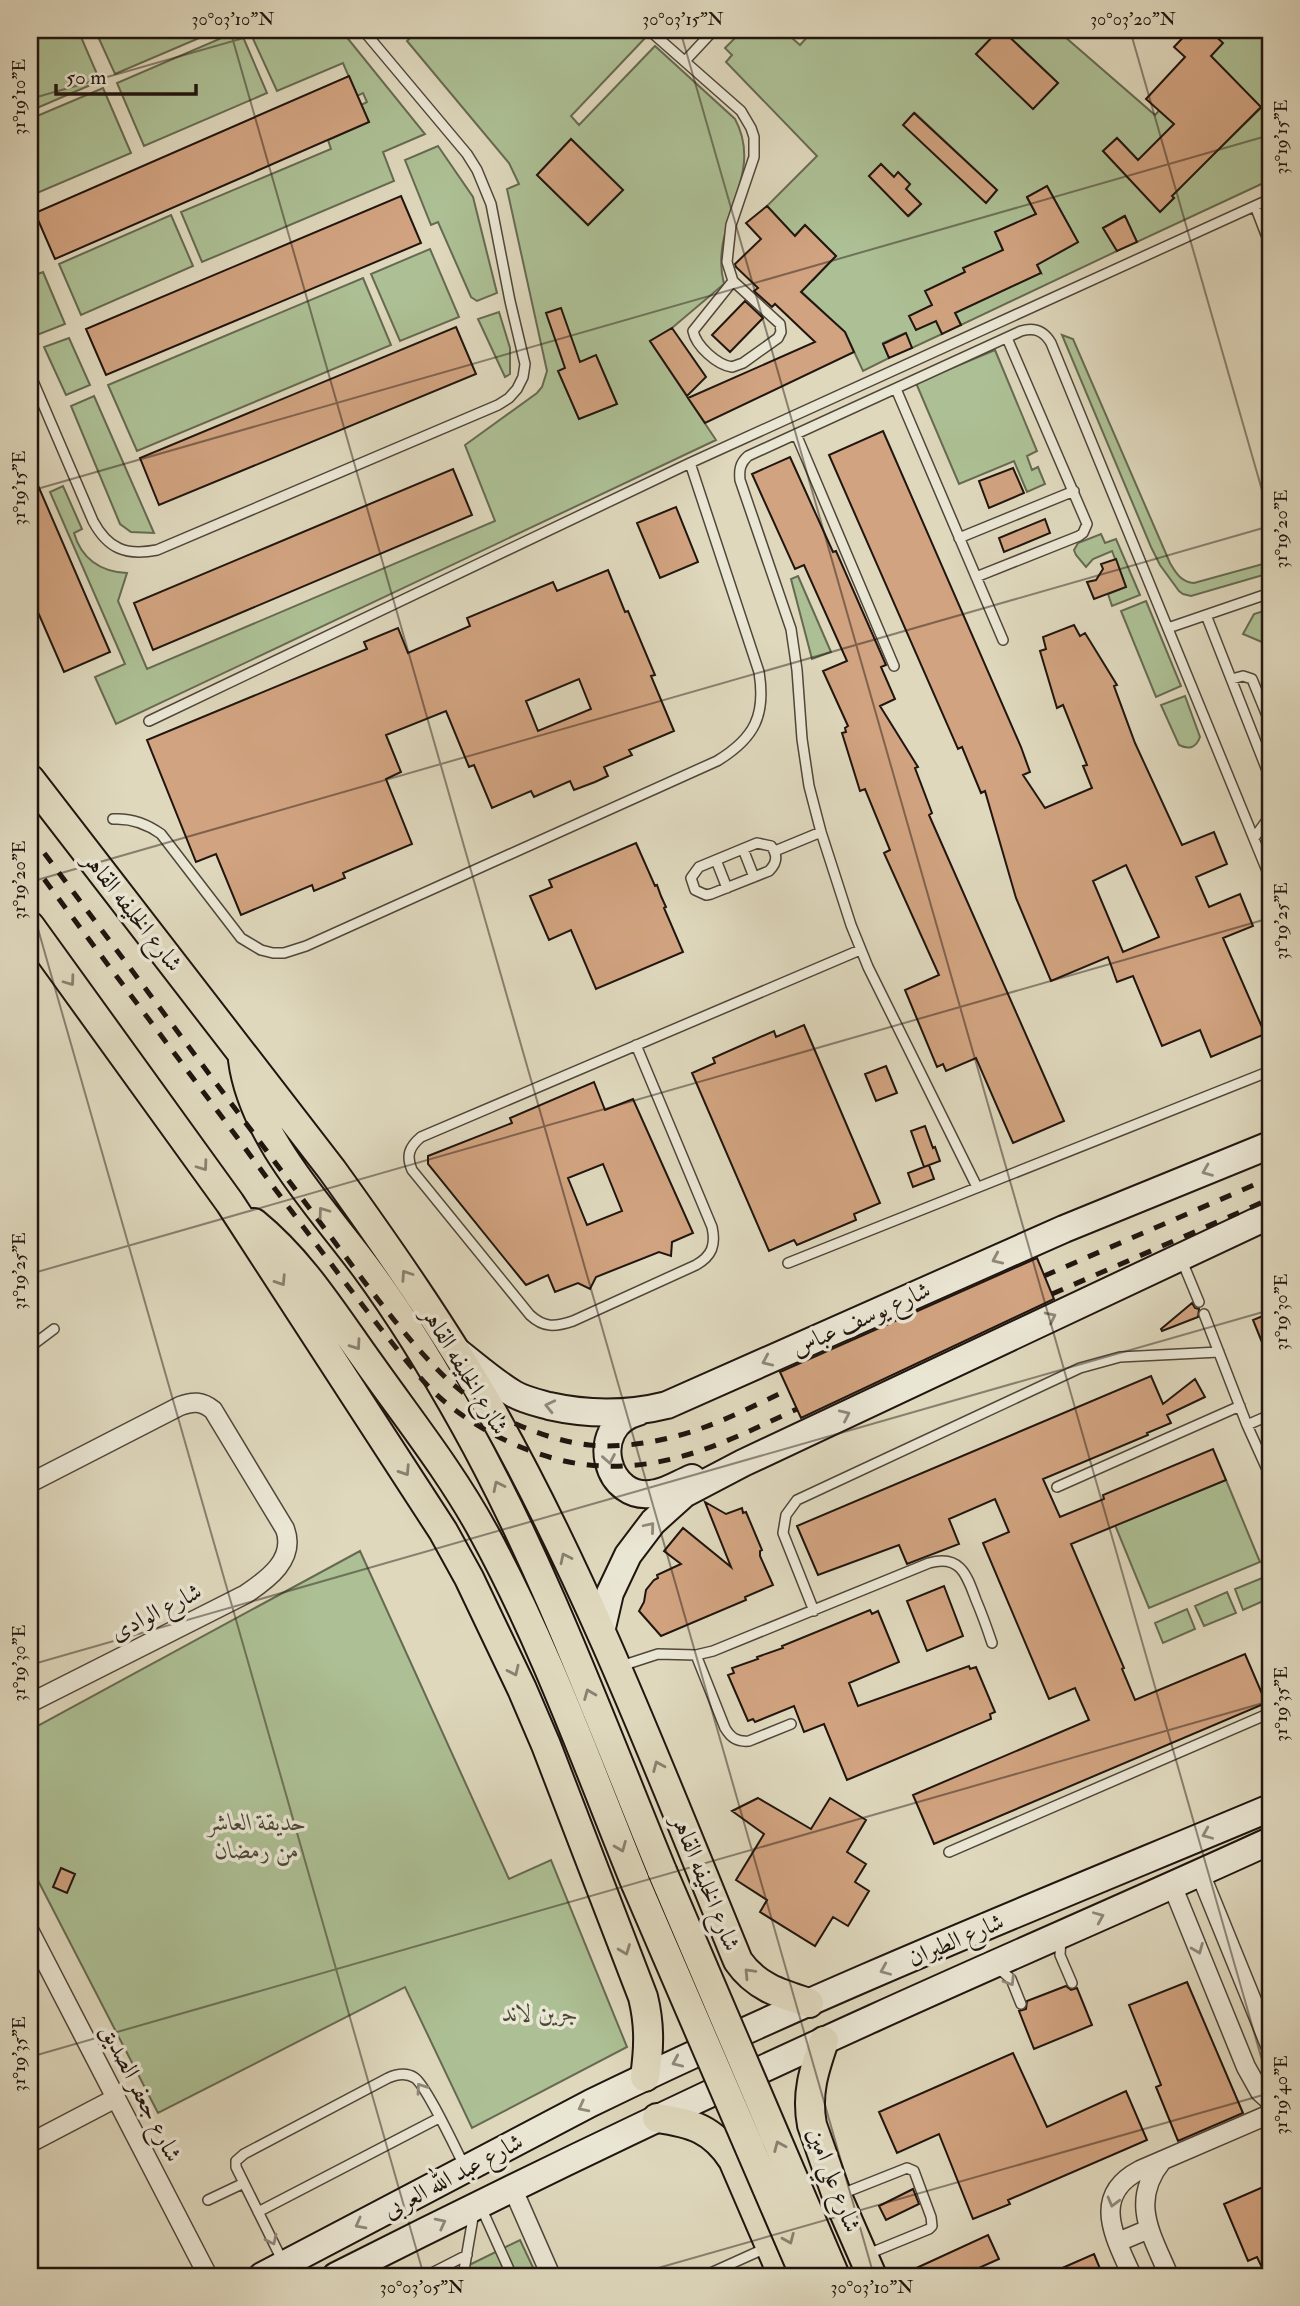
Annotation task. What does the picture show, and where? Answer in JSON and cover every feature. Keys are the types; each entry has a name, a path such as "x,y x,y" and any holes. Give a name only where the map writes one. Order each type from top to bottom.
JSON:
{"main road":[{"name":"شارع الخليفه القاهر","path":"30,779 376,1230 453,1348 521,1468 601,1632 738,1961 762,1986 798,2008"},
{"path":"30,926 230,1203 426,1504 469,1578 527,1700 643,1997 650,2047 645,2077 653,2082 662,2099 657,2119 697,2126 719,2142 733,2160 783,2276"},
{"path":"242,1053 250,1096 268,1133 400,1318 494,1477 552,1604 662,1871 835,2276"},
{"name":"شارع يوسف عباس","path":"453,1348 515,1395 528,1399 592,1413 644,1410 667,1405 1064,1229 1270,1145"},
{"path":"230,1203 278,1242 305,1274 426,1443 483,1531 549,1668 636,1884 805,2276"},
{"path":"601,1632 610,1593 628,1555 653,1522 684,1494 743,1463 1270,1215"},
{"path":"644,1410 618,1424 608,1441 607,1461 611,1470 616,1479 630,1490 656,1493 716,1467 743,1463"},
{"name":"شارع الطيران","path":"645,2077 798,2008 1270,1808"},
{"name":"شارع الطيران","path":"657,2119 815,2045 1270,1841"},
{"path":"610,1910 637,1922 665,1922 691,1911 709,1890"},
{"path":"798,2008 778,2025 780,2037 788,2047 800,2050 815,2045"},
{"name":"شارع علي امين","path":"815,2045 810,2086 810,2114 815,2136 867,2266"},
{"name":"شارع عبد الله العربى","path":"273,2271 645,2077"},
{"name":"شارع عبد الله العربى","path":"336,2276 512,2187 657,2119"},
{"path":"758,2219 785,2196 808,2192 837,2196"}],"street":[{"name":"شارع الوادى","path":"30,1483 188,1402 201,1403 213,1410 285,1529 288,1547 270,1577 246,1594 30,1703"},
{"path":"1200,1873 1270,2045"},
{"path":"1172,1885 1252,2080 1270,2101"},
{"name":"شارع جعفر الصديق","path":"30,1932 208,2276"},
{"path":"30,2143 117,2098"},
{"path":"1132,2276 1110,2214 1111,2200 1127,2176 1270,2115"},
{"path":"1162,2161 1149,2181 1144,2205 1149,2229 1169,2276"},
{"path":"512,2187 551,2276"},
{"path":"1118,2242 1149,2229"}],"lane":[{"path":"30,374 100,535 112,545 126,551 142,553 169,545 509,398 523,377 524,364 491,204 485,187 467,154 363,30"},
{"path":"649,30 741,111 754,138 754,158 734,214 727,251 729,272 733,281 778,321 782,328 778,338 743,363 732,367 717,361 695,339 693,331 733,281"},
{"path":"685,61 714,30"},
{"path":"149,721 690,463 1270,199"},
{"path":"1255,206 1270,245"},
{"path":"977,1187 860,950 821,832 804,763 791,629 739,474 740,466 748,456 1028,329 1042,332 1051,343 1270,878"},
{"path":"976,577 1083,533 1087,524 1007,338"},
{"path":"896,389 1003,640"},
{"path":"796,435 894,666"},
{"path":"113,819 123,818 143,823 161,834 241,938 261,950 284,953 306,946 717,761 735,750 750,734 759,715 762,694 759,672 690,463"},
{"path":"959,538 1074,491"},
{"path":"1168,628 1270,593"},
{"path":"1206,615 1270,778"},
{"path":"1232,679 1243,676 1252,679 1270,723"},
{"path":"1254,838 1270,816"},
{"path":"775,851 821,832"},
{"path":"757,843 771,846 775,851 774,866 769,871 706,895 695,890 692,885 694,872 757,843"},
{"path":"743,849 754,877"},
{"path":"716,860 727,888"},
{"path":"636,1045 712,1227 715,1238 713,1250 706,1259 696,1265 573,1321 559,1326 548,1326 530,1315 412,1170 408,1161 413,1143 421,1137 636,1045 860,950"},
{"path":"788,1263 1270,1071"},
{"path":"1180,1257 1199,1302"},
{"path":"1204,1314 1270,1476"},
{"path":"30,1348 54,1329"},
{"path":"814,1611 783,1533 786,1515 797,1500 1080,1368 1131,1356 1219,1352"},
{"path":"1057,1487 1240,1406"},
{"path":"1247,1424 1270,1415"},
{"path":"617,1668 658,1654 696,1655 713,1651 929,1563 947,1561 966,1574 992,1643"},
{"path":"696,1655 725,1728 732,1738 749,1741 791,1724"},
{"path":"949,1852 1270,1713"},
{"path":"1062,1933 1060,1955 1072,1983"},
{"path":"992,1965 1007,1975 1021,2004"},
{"path":"273,2271 258,2212 236,2167 236,2161 244,2154 396,2074 404,2074 418,2081 466,2169"},
{"path":"258,2212 439,2118"},
{"path":"837,2196 907,2168 914,2171 932,2226 867,2266"},
{"path":"208,2200 244,2183"},
{"path":"463,2276 477,2205"},
{"path":"477,2205 512,2276"},
{"path":"704,2276 720,2273 770,2247"},
{"path":"426,2276 467,2255"}],"green space":[{"path":"58,30 78,30 100,81 30,111 30,42"},
{"path":"95,30 218,30 115,74"},
{"path":"240,30 267,93 144,146 117,83"},
{"path":"249,30 341,30 425,134 383,152 394,181 202,262 181,212 331,149 328,140 369,122 361,105 367,102 363,93 357,96 343,63 277,91"},
{"path":"418,30 637,30 646,37 571,116 579,125 655,46 735,119 743,140 744,160 741,180 723,241 721,262 724,284 672,328 650,341 716,440 116,724 95,677 125,664 50,492 63,486 82,529 74,533 81,550 93,562 108,570 127,573 118,601 147,669 495,521 465,445 537,393 547,371 507,189 519,184 509,163 407,41","holes":["571,139 623,190 588,225 537,175","596,356 617,404 579,419 559,371"]},
{"path":"743,30 801,30 793,39 800,45 809,35 803,30 999,30 976,54 1033,108 1058,83 1002,30 1057,30 1155,115 1222,43 1209,30 1270,30 1270,180 1137,242 1124,216 1103,228 1117,251 961,325 955,312 936,321 942,334 912,348 905,333 883,343 889,358 863,371 845,332 763,256 789,230 767,206 817,156 726,62 732,55 725,48","holes":["1226,72 1261,108 1187,180","915,113 997,190 986,202 914,114","1117,138 1174,198 1161,211 1103,151","881,164 894,177 899,173 910,184 906,189 921,204 909,216 869,176","1047,186 1078,242 1058,253 1027,198","1018,222 1041,273 1003,250 995,232","805,225 836,256 813,280 782,249"]},
{"path":"103,88 131,153 30,196 30,119"},
{"path":"438,146 473,197 497,293 477,301 471,297 438,222 431,225 405,160"},
{"path":"171,215 193,266 81,315 59,264"},
{"path":"430,249 459,317 400,341 371,274"},
{"path":"43,272 65,324 37,335 30,317 30,277"},
{"path":"363,278 391,345 137,451 108,385"},
{"path":"499,312 510,348 510,374 505,377 478,319"},
{"path":"1062,335 1073,339 1170,563 1182,579 1194,583 1270,562 1270,573 1191,596 1179,591 1151,547"},
{"path":"69,338 90,385 66,395 44,347"},
{"path":"995,350 1037,451 1027,456 1032,470 1038,467 1045,484 1027,492 1014,461 959,484 916,383"},
{"path":"94,396 154,533 131,532 120,524 71,406"},
{"path":"1101,534 1105,543 1116,539 1140,595 1112,606 1108,594 1126,587 1112,551 1093,559 1086,567 1074,550 1078,543"},
{"path":"798,576 831,652 812,659 791,579"},
{"path":"1146,601 1181,686 1156,697 1121,611"},
{"path":"1270,609 1270,629 1264,643 1243,634 1254,614"},
{"path":"1185,696 1200,737 1194,746 1189,748 1179,745 1161,705"},
{"path":"1226,1480 1260,1562 1149,1608 1115,1525"},
{"name":"حديقة العاشر من رمضان","path":"360,1551 509,1879 551,1860 627,2047 472,2128 405,1987 158,2113 30,1865 30,1730"},
{"path":"1267,1576 1270,1598 1243,1610 1235,1589"},
{"path":"1227,1592 1236,1613 1204,1626 1195,1606"},
{"path":"1187,1609 1195,1629 1163,1643 1155,1623"},
{"path":"520,2240 537,2276 447,2276"}],"building":[{"path":"999,30 1058,83 1033,109 976,54"},
{"path":"1190,30 1209,30 1223,43 1211,56 1261,107 1172,196 1174,198 1160,212 1103,151 1117,138 1138,160 1174,124 1146,99 1185,57 1174,47"},
{"path":"349,76 369,122 55,259 35,213"},
{"path":"914,113 997,190 986,203 903,125"},
{"path":"571,139 623,190 588,225 537,175"},
{"path":"881,164 894,177 898,172 910,184 906,189 921,204 908,216 869,176"},
{"path":"1047,186 1078,242 1037,265 1041,273 955,313 961,325 942,334 936,321 916,330 909,316 932,305 925,291 965,272 963,268 1003,250 995,232 1036,214 1027,197"},
{"path":"401,196 421,243 106,375 86,329"},
{"path":"767,206 795,236 805,225 836,256 801,292 845,332 854,352 705,423 688,398 815,342 775,304 772,307 754,291 758,288 736,267 735,264 761,239 746,223"},
{"path":"1125,216 1137,242 1117,251 1103,228"},
{"path":"745,301 763,318 730,352 712,335"},
{"path":"561,308 580,362 596,355 617,404 579,419 558,371 565,368 546,313"},
{"path":"456,327 476,374 159,505 140,458"},
{"path":"672,328 706,377 687,396 650,341"},
{"path":"906,333 912,348 889,358 883,344"},
{"path":"883,431 1021,747 1030,772 1023,775 1045,808 1092,788 1083,766 1087,765 1063,705 1057,708 1040,651 1046,649 1043,637 1074,625 1080,636 1085,633 1117,685 1114,686 1135,743 1182,845 1214,832 1227,864 1196,877 1209,907 1240,894 1253,926 1223,938 1265,1034 1211,1057 1200,1030 1162,1046 1133,976 1117,982 1108,957 1051,981 1016,898 985,791 981,793 962,747 958,749 829,455","holes":["1126,865 1159,937 1123,952 1093,881"]},
{"path":"790,457 833,552 836,551 886,665 881,667 895,699 880,706 918,767 915,768 932,813 929,815 1064,1121 1013,1143 976,1058 946,1071 943,1064 937,1067 905,990 939,975 884,853 890,850 865,789 860,791 842,733 846,732 845,728 848,726 823,671 847,661 804,565 795,569 752,474"},
{"path":"30,467 110,652 64,672 30,594"},
{"path":"1013,468 1024,493 989,508 979,481"},
{"path":"453,469 472,515 153,650 134,603"},
{"path":"676,507 698,562 660,578 637,523"},
{"path":"1045,519 1050,533 1004,552 999,538"},
{"path":"1116,559 1126,587 1094,599 1087,582 1096,580 1103,569 1101,564"},
{"path":"608,570 655,675 651,676 674,731 629,750 632,755 604,767 608,776 595,782 574,790 570,781 534,797 531,791 492,808 474,765 469,767 446,711 386,735 401,772 386,779 412,844 343,873 345,878 314,891 312,885 241,915 216,854 196,862 147,740 367,649 364,642 398,628 408,653 470,626 467,618 553,582 557,591","holes":["579,679 591,709 538,731 526,701"]},
{"path":"636,843 655,886 657,885 683,952 596,989 571,930 549,940 530,896 552,887 549,880"},
{"path":"804,1025 880,1203 854,1214 856,1220 797,1245 794,1240 769,1251 692,1073 715,1063 713,1058 774,1031 776,1037"},
{"path":"886,1066 897,1093 876,1101 865,1074"},
{"path":"594,1082 605,1110 633,1099 693,1233 672,1242 671,1256 659,1252 596,1277 590,1289 578,1283 555,1292 548,1275 526,1285 428,1164 428,1156 512,1123 510,1118","holes":["603,1164 622,1211 587,1225 568,1178"]},
{"path":"925,1126 940,1161 924,1167 911,1131"},
{"path":"929,1165 934,1179 913,1187 908,1173"},
{"path":"1037,1258 1054,1299 801,1418 780,1372"},
{"path":"1192,1303 1199,1309 1198,1317 1162,1331 1161,1329"},
{"path":"1270,1313 1270,1362 1253,1320"},
{"path":"1151,1376 1163,1404 1195,1379 1205,1397 1167,1415 1171,1423 1147,1433 1148,1435 1043,1479 1060,1517 1104,1499 1103,1495 1213,1449 1226,1480 1071,1544 1135,1700 1245,1654 1266,1703 934,1844 913,1795 1089,1720 1075,1688 1049,1699 983,1543 1009,1532 995,1499 949,1519 959,1544 907,1564 899,1545 818,1575 797,1526"},
{"path":"705,1502 726,1514 742,1508 743,1513 746,1512 762,1550 760,1556 773,1585 745,1597 746,1600 661,1636 639,1611 646,1590 658,1578 657,1575 681,1564 664,1551 683,1528 731,1567"},
{"path":"944,1586 963,1636 927,1651 907,1601"},
{"path":"870,1610 872,1614 878,1611 899,1662 849,1683 858,1706 969,1666 970,1669 976,1667 995,1712 990,1714 991,1719 847,1780 824,1724 804,1732 794,1706 755,1722 753,1719 748,1721 728,1675 734,1673 732,1668"},
{"path":"758,1798 811,1829 830,1798 866,1820 847,1852 866,1864 855,1882 869,1891 848,1926 833,1917 815,1946 760,1912 767,1900 736,1880 764,1834 732,1811"},
{"path":"61,1868 75,1874 67,1893 53,1887"},
{"path":"1187,1982 1243,2113 1178,2141 1156,2087 1161,2085 1129,2005"},
{"path":"1066,1986 1071,1990 1077,1988 1092,2025 1034,2049 1019,2011 1026,2009 1027,2001"},
{"path":"1013,2053 1047,2127 1126,2091 1147,2140 1008,2200 1010,2204 973,2219 939,2134 897,2153 879,2112"},
{"path":"1270,2184 1270,2276 1266,2276 1257,2257 1248,2261 1224,2204"},
{"path":"913,2189 919,2204 886,2220 879,2206"},
{"path":"988,2235 999,2259 961,2276 899,2276"},
{"path":"1094,2254 1103,2276 1044,2276"}],"railway":[{"path":"30,834 383,1305 424,1355 461,1391 494,1413 551,1437 589,1445 618,1446 691,1432 788,1390"},
{"path":"30,860 381,1329 429,1387 469,1420 507,1441 548,1457 589,1465 618,1466 645,1464 696,1452 797,1409"},
{"path":"1044,1276 1270,1178"},
{"path":"1052,1294 1270,1199"}],"park label":[{"name":"جرين لاند","path":"540,2013"}]}
